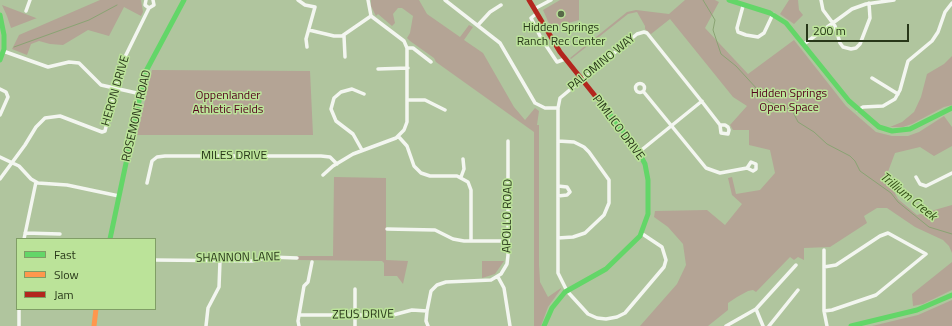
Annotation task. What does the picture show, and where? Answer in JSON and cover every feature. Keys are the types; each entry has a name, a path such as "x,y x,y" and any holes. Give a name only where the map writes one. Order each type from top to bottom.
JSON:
{"main road":[{"name":"ROSEMONT ROAD","path":"110,238 148,67 184,0"},
{"name":"PIMLICO DRIVE","path":"529,0 553,43 638,152 646,168 649,186 648,214 642,233 610,265 567,291 552,308 544,326"},
{"path":"728,0 743,6 773,14 788,25 843,94 858,110 879,127 897,131 915,128 943,111 952,108"},
{"path":"0,15 4,32 3,51 0,60"},
{"path":"851,326 917,310 952,295"},
{"path":"94,326 96,310"}],"street":[{"path":"26,11 30,0"},
{"path":"146,0 145,5 149,8"},
{"name":"HERON DRIVE","path":"12,162 30,138 36,126 50,116 60,116 104,132 107,126 125,56 149,8 154,5 153,0"},
{"path":"298,0 305,5 315,7 309,30 307,47"},
{"path":"323,175 349,156 398,136 407,122 407,48 404,41 371,16 368,0"},
{"path":"445,0 500,43 534,101 542,107 558,108"},
{"path":"535,11 551,0"},
{"path":"821,0 822,10 836,29 841,45 856,48 860,44 870,18 869,3"},
{"path":"804,44 852,9 869,3 894,0"},
{"path":"858,110 861,108 878,107 888,104 898,94 908,61 932,41 938,32 945,12 952,3"},
{"path":"478,25 490,12 501,5"},
{"path":"743,6 737,28 738,32 746,35 758,37 764,33 773,14"},
{"name":"PIMLICO DRIVE","path":"535,11 531,19 541,38 557,62 565,59"},
{"path":"309,30 334,36 344,36 371,16"},
{"name":"PALOMINO WAY","path":"642,233 662,246 665,252 666,262 660,273 625,313 614,318 593,317 583,310 567,291 558,273 558,108 560,98 637,34 644,32 647,33 702,101"},
{"path":"344,36 346,57"},
{"path":"407,48 417,50 431,62"},
{"path":"3,51 48,67 69,62 79,63 87,69 97,82 141,94"},
{"path":"378,69 408,68"},
{"path":"872,78 898,94"},
{"path":"0,89 6,92 8,97 0,115"},
{"path":"362,150 353,134 336,121 331,109 334,98 341,92 352,89 364,94"},
{"path":"643,91 702,164 709,170 724,173 747,168"},
{"path":"408,100 425,100 445,110"},
{"path":"638,152 702,101 720,125"},
{"path":"398,136 407,146 412,164 421,173 430,176 461,177 468,182 471,190 471,241"},
{"name":"APOLLO ROAD","path":"498,277 507,264 508,141"},
{"path":"558,141 579,144 584,147 609,180 609,204 604,215 585,233 573,237 558,238"},
{"name":"MILES DRIVE","path":"146,183 152,161 157,157 165,156 321,156 330,157 337,164"},
{"path":"0,157 24,169 36,182 67,185 119,196"},
{"path":"461,177 464,169 463,159"},
{"path":"0,179 12,162"},
{"path":"916,177 920,184 926,186 952,173"},
{"path":"24,238 36,182"},
{"path":"558,186 567,188 570,192 567,196 558,196"},
{"path":"387,229 435,230 453,239 471,241 508,241"},
{"path":"25,233 60,234"},
{"path":"824,267 836,265 880,236 888,233 926,254 876,295 832,310 824,311"},
{"path":"824,250 824,311 827,326"},
{"name":"SHANNON LANE","path":"156,260 252,261 270,257 297,258"},
{"path":"206,326 208,308 219,286 220,261"},
{"path":"299,326 298,321 304,286 308,282 312,262"},
{"path":"726,326 756,309 796,266"},
{"path":"428,326 426,320 427,311 432,292 439,283 484,282 498,277 504,288 510,326"},
{"path":"355,290 355,326"},
{"path":"769,326 798,290"},
{"path":"756,309 763,326"},
{"path":"19,310 19,326"},
{"name":"ZEUS DRIVE","path":"299,315 395,315 416,310 427,311"},
{"path":"295,326 298,321"}],"green space":[{"path":"100,0 141,0 143,12 141,16 124,7 109,36 88,30 63,45 39,41 31,44 27,55 12,49 19,35"},
{"path":"371,0 419,0 427,14 460,37 469,25 473,27 464,40 483,53 514,107 525,120 535,108 539,111 537,125 539,125 540,282 548,297 561,288 548,307 541,326 534,326 534,132 436,62 434,58 410,41 407,38 410,33 413,16 402,8 398,8 393,14 395,23 392,26 378,14 376,16 371,6"},
{"name":"Hidden Springs Ranch Rec Center","path":"560,0 579,0 579,20 551,28 543,10"},
{"name":"Hidden Springs Open Space","path":"685,0 715,0 719,2 705,28 748,74 794,40 846,106 876,132 892,136 908,136 919,132 944,116 952,127 952,146 934,156 920,147 895,153 886,177 898,199 917,215 952,205 952,253 949,246 943,240 915,227 887,208 877,208 864,216 867,223 830,247 804,248 804,260 798,257 794,260 790,257 756,292 753,290 748,291 728,303 728,310 708,326 640,326 677,284 686,265 683,244 668,227 654,217 655,211 707,210 725,225 742,204 732,195 728,178 732,177 736,194 760,190 775,173 770,150 749,145 749,130 733,130 730,125 747,106 733,97 670,19 651,34 645,29 645,26 637,12 628,14 571,59 570,58 627,12 636,10 669,14"},
{"path":"789,0 798,0 799,10 803,15 794,24 780,14"},
{"path":"2,5 36,18 37,18 11,28"},
{"path":"952,56 952,105 944,107 912,124 903,127 890,127 902,122 914,112 921,97 927,74 944,64"},
{"name":"Oppenlander Athletic Fields","path":"152,70 310,71 313,135 137,135"},
{"path":"334,177 386,178 386,260 408,261 403,284 397,276 384,276 384,263 382,261 297,260 297,256 333,256"},
{"path":"482,261 504,261 495,274 482,278"},
{"path":"952,262 952,290 923,304 913,306 912,294"},
{"path":"952,300 952,326 872,326 918,315"}],"waterway":[{"name":"Trillium Creek","path":"703,0 715,20 713,30 721,54 736,66 769,102 792,110 798,122 814,132 827,144 850,156 855,161 860,171 891,193 898,202 929,227 952,234"},
{"path":"14,47 89,20 117,5"}],"traffic: fast":[{"path":"110,238 145,73 184,0"},
{"path":"729,0 770,13 786,23 849,101 879,127 892,131 910,129 952,108"},
{"path":"0,15 4,35 4,49 0,60"},
{"path":"544,326 552,308 565,292 606,269 640,236 648,214 648,180 645,164 637,149 608,112"},
{"path":"851,326 917,310 952,295"}],"traffic: slow":[{"path":"94,326 96,310"}],"traffic: jam":[{"path":"529,0 560,52 608,112"}],"place":[{"name":"Hidden Springs Ranch Rec Center","path":"561,14"}]}
